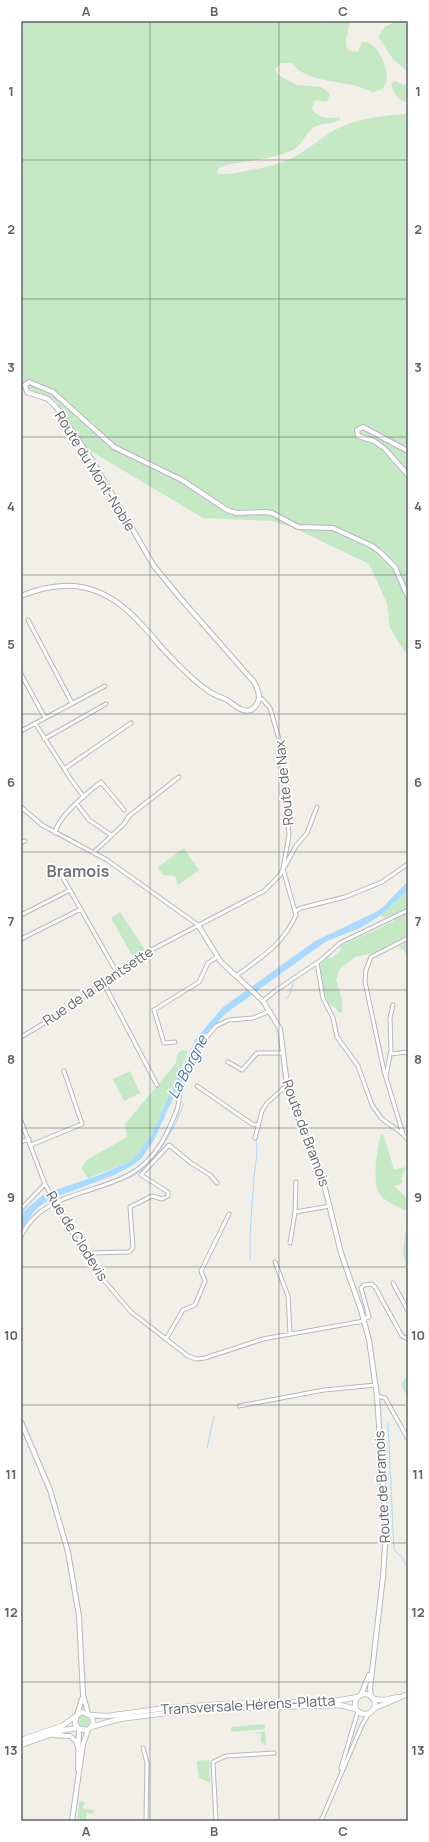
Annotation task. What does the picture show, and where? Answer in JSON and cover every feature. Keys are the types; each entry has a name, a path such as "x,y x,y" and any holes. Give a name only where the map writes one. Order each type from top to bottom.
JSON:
{"main road":[{"path":"407,1695 363,1714 357,1710 355,1703 360,1696 385,1700 407,1695"},
{"name":"Transversale Hérens-Platta","path":"90,1714 107,1716 166,1708 213,1704 338,1701 360,1696"},
{"path":"371,1711 372,1698"},
{"name":"Transversale Hérens-Platta","path":"90,1728 119,1718 199,1709 349,1706 357,1710"},
{"path":"21,1740 62,1726 84,1712 90,1714 93,1720 90,1728 64,1730 21,1744"},
{"path":"76,1716 75,1723 78,1729"}],"street":[{"name":"Route du Mont-Noble","path":"21,596 44,588 61,585 79,585 97,590 133,615 171,657 209,692 243,711 251,710 258,704 259,695 254,682 158,570 137,538 92,460 56,407 48,399 27,392 25,386 29,382 53,392 114,448 182,480 226,510 236,513 272,513 298,527 333,528 372,546 395,567 408,597"},
{"path":"408,451 363,427 357,430 358,436 374,441 385,449 408,475"},
{"path":"28,620 72,703"},
{"path":"21,674 45,718"},
{"path":"21,731 105,686"},
{"name":"Route de Nax","path":"262,700 269,706 272,712 282,752 289,835 283,871"},
{"path":"44,739 106,704"},
{"path":"35,723 44,739 84,797"},
{"path":"64,769 131,723"},
{"path":"94,852 124,824 129,816 179,778"},
{"path":"55,834 59,822 100,782 124,810"},
{"path":"77,804 89,820 111,835"},
{"path":"21,806 31,816 55,834 94,852 145,886 198,925"},
{"name":"Rue de la Blantsette","path":"21,1037 58,1015 116,971 152,949 264,891 283,871 296,846 307,833 316,807"},
{"path":"296,911 300,908 345,897 382,882 408,864"},
{"path":"236,976 276,946 289,930 296,915 283,871"},
{"path":"63,878 116,971"},
{"path":"21,915 70,890"},
{"path":"21,939 81,909"},
{"path":"263,1001 275,990 317,963 340,944 408,910"},
{"name":"Route de Bramois","path":"198,925 227,969 246,984 263,1001 280,1029 287,1085 294,1109 321,1171 341,1253 364,1320 376,1385 386,1531 383,1577 370,1688 372,1698"},
{"path":"402,1134 386,1076 365,975 371,957 408,938"},
{"path":"175,1042 164,1043 154,1010 199,982 208,963 217,956"},
{"path":"317,963 323,998 333,1018 337,1037 358,1066 369,1099 376,1111 382,1119 408,1140"},
{"path":"103,982 137,1046 150,1075 157,1085"},
{"path":"386,1076 390,1054 390,1018 393,1005"},
{"path":"21,1236 29,1223 38,1213 55,1202 125,1176 133,1172 151,1157 163,1142 175,1114 180,1098 179,1091 205,1039 220,1023 253,1018 270,1011"},
{"path":"390,1054 408,1052"},
{"path":"228,1062 242,1070 257,1053 282,1053"},
{"path":"31,1145 82,1124 64,1071"},
{"path":"255,1138 258,1133 258,1125 267,1104 287,1085"},
{"path":"197,1086 252,1124 258,1125"},
{"name":"Rue de Clodevis","path":"21,1121 45,1184 86,1256 104,1281 131,1312 188,1356 199,1359 249,1342 290,1334"},
{"path":"21,1142 29,1139"},
{"path":"86,1256 91,1253 130,1252 133,1248 130,1207 152,1196 162,1199 168,1196 168,1192 141,1175 169,1145 191,1163 210,1175 217,1183"},
{"name":"Route de Bramois","path":"290,1243 295,1212 296,1182"},
{"path":"21,1209 45,1184"},
{"name":"Route de Bramois","path":"295,1212 330,1206"},
{"path":"166,1339 182,1310 195,1305 205,1281 201,1271 228,1214"},
{"path":"275,1262 288,1296 290,1334 364,1320"},
{"path":"393,1283 408,1311"},
{"name":"Route de Bramois","path":"364,1320 369,1317 361,1288 364,1285 371,1284 375,1287 402,1336 408,1339"},
{"path":"239,1406 316,1391 376,1385"},
{"path":"377,1396 385,1398 408,1439"},
{"path":"21,1422 50,1490 68,1552 79,1616 83,1695 90,1714"},
{"name":"Route de Bramois","path":"360,1696 367,1683 373,1655"},
{"path":"76,1716 83,1695"},
{"path":"338,1779 357,1710"},
{"path":"321,1821 362,1725 371,1711"},
{"path":"72,1821 83,1741 90,1728"},
{"path":"78,1729 78,1773"},
{"path":"50,1735 70,1736 76,1741 79,1749"},
{"path":"143,1748 147,1763 145,1776 146,1821"},
{"path":"216,1821 213,1762 226,1756 274,1753"}],"green space":[{"path":"21,21 350,21 346,40 349,51 358,52 362,42 368,43 375,48 380,55 385,65 387,74 386,83 381,89 372,92 352,85 308,75 299,70 292,63 281,63 275,70 278,75 297,85 321,87 330,94 327,102 315,100 312,109 317,115 324,118 339,117 340,119 335,122 317,125 296,148 290,151 273,157 226,165 219,168 217,171 218,174 231,174 283,162 306,150 331,132 349,124 389,115 408,114 408,657 390,628 387,603 369,564 290,526 271,521 203,518 89,450 56,401 21,385"},
{"path":"399,21 408,21 408,72 393,59 379,38 384,28"},
{"path":"394,81 404,85 408,82 408,102 399,99 395,95 391,85"},
{"path":"184,848 199,870 178,885 175,876 163,875 158,867"},
{"path":"408,890 408,935 377,952 355,957 341,968 338,972 336,980 342,1000 342,1012 339,1013 335,1007 328,1004 321,983 320,966 326,957 332,958 341,950 339,947 394,921 392,915 382,918 381,915"},
{"path":"120,912 145,950 133,957 111,918"},
{"path":"408,941 408,960 404,950 398,947"},
{"path":"182,1050 188,1051 173,1089 168,1090 171,1094 152,1134 137,1155 129,1162 88,1178 81,1168 87,1160 127,1137 125,1124 176,1063 177,1054"},
{"path":"130,1071 140,1093 124,1101 113,1079"},
{"path":"381,1134 384,1136 394,1170 406,1167 401,1179 403,1183 394,1186 408,1199 408,1212 392,1204 381,1196 377,1188 376,1164"},
{"path":"408,1212 408,1277 403,1251"},
{"path":"405,1378 408,1379 408,1398 401,1384"},
{"path":"82,1715 86,1715 90,1721 86,1727 82,1727 78,1723 78,1719"},
{"path":"265,1724 265,1729 231,1732 231,1727"},
{"path":"265,1731 266,1745 261,1742 261,1734 254,1733"},
{"path":"209,1760 210,1783 199,1778 197,1761"},
{"path":"79,1801 85,1802 82,1808 94,1810 93,1814 87,1813 86,1819 94,1821 77,1821"}],"water":[{"path":"408,881 408,890 381,915 362,927 325,942 225,1014 197,1046 154,1140 141,1159 130,1167 112,1176 50,1199 36,1209 21,1230 21,1217 24,1211 44,1194 99,1175 129,1162 137,1155 152,1134 195,1040 222,1008 315,941 376,912 384,906"}],"waterway":[{"path":"364,891 378,886"},
{"path":"286,999 290,994 293,984"},
{"name":"La Borgne","path":"129,1178 147,1165 155,1156 169,1135 184,1103"},
{"path":"250,1259 250,1235 257,1153 256,1139"},
{"path":"207,1448 214,1416"},
{"path":"388,1423 394,1550 403,1558 408,1569"}],"district":[{"name":"Bramois","path":"78,871"}]}
